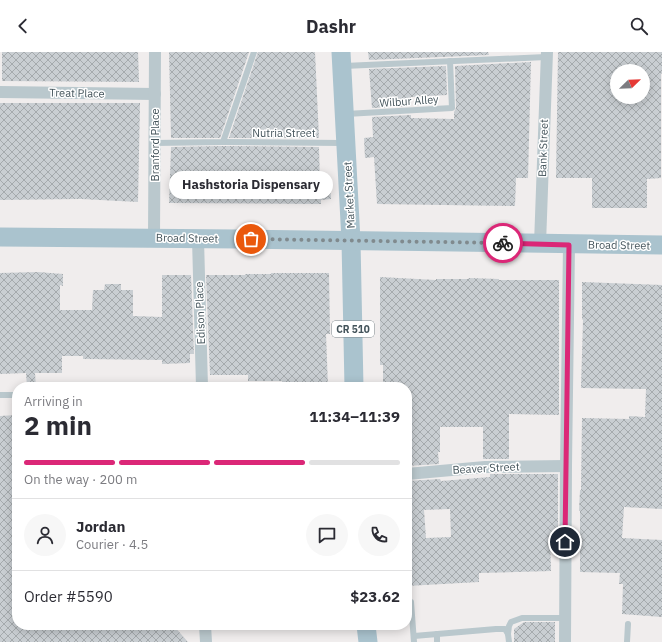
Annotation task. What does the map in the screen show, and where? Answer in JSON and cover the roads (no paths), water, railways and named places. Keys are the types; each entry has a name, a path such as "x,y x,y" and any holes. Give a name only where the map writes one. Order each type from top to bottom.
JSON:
{"main road":[{"name":"Market Street","path":"342,59 351,241 354,382"},
{"name":"Broad Street","path":"0,237 662,246"},
{"path":"367,630 368,642"}],"street":[{"name":"Branford Place","path":"154,238 155,52"},
{"name":"Bank Street","path":"540,244 546,54"},
{"name":"Treat Place","path":"0,92 155,94"},
{"name":"Edison Place","path":"198,239 202,382"},
{"path":"565,642 569,245"},
{"name":"Beaver Street","path":"412,474 485,467 566,466"},
{"path":"205,630 206,642"}],"lane":[{"path":"223,142 254,52"},
{"path":"342,59 450,61 546,54"},
{"name":"Wilbur Alley","path":"345,114 452,108 450,61"},
{"name":"Nutria Street","path":"155,143 223,142 346,144"},
{"path":"0,395 12,395"},
{"path":"412,614 414,639 437,634 496,628 505,629 508,634"},
{"path":"509,642 508,634 511,622 522,618 565,618"},
{"path":"626,642 628,624"},
{"path":"437,634 437,642"}],"place":[{"name":"Hashstoria Dispensary","path":"251,239"}]}
